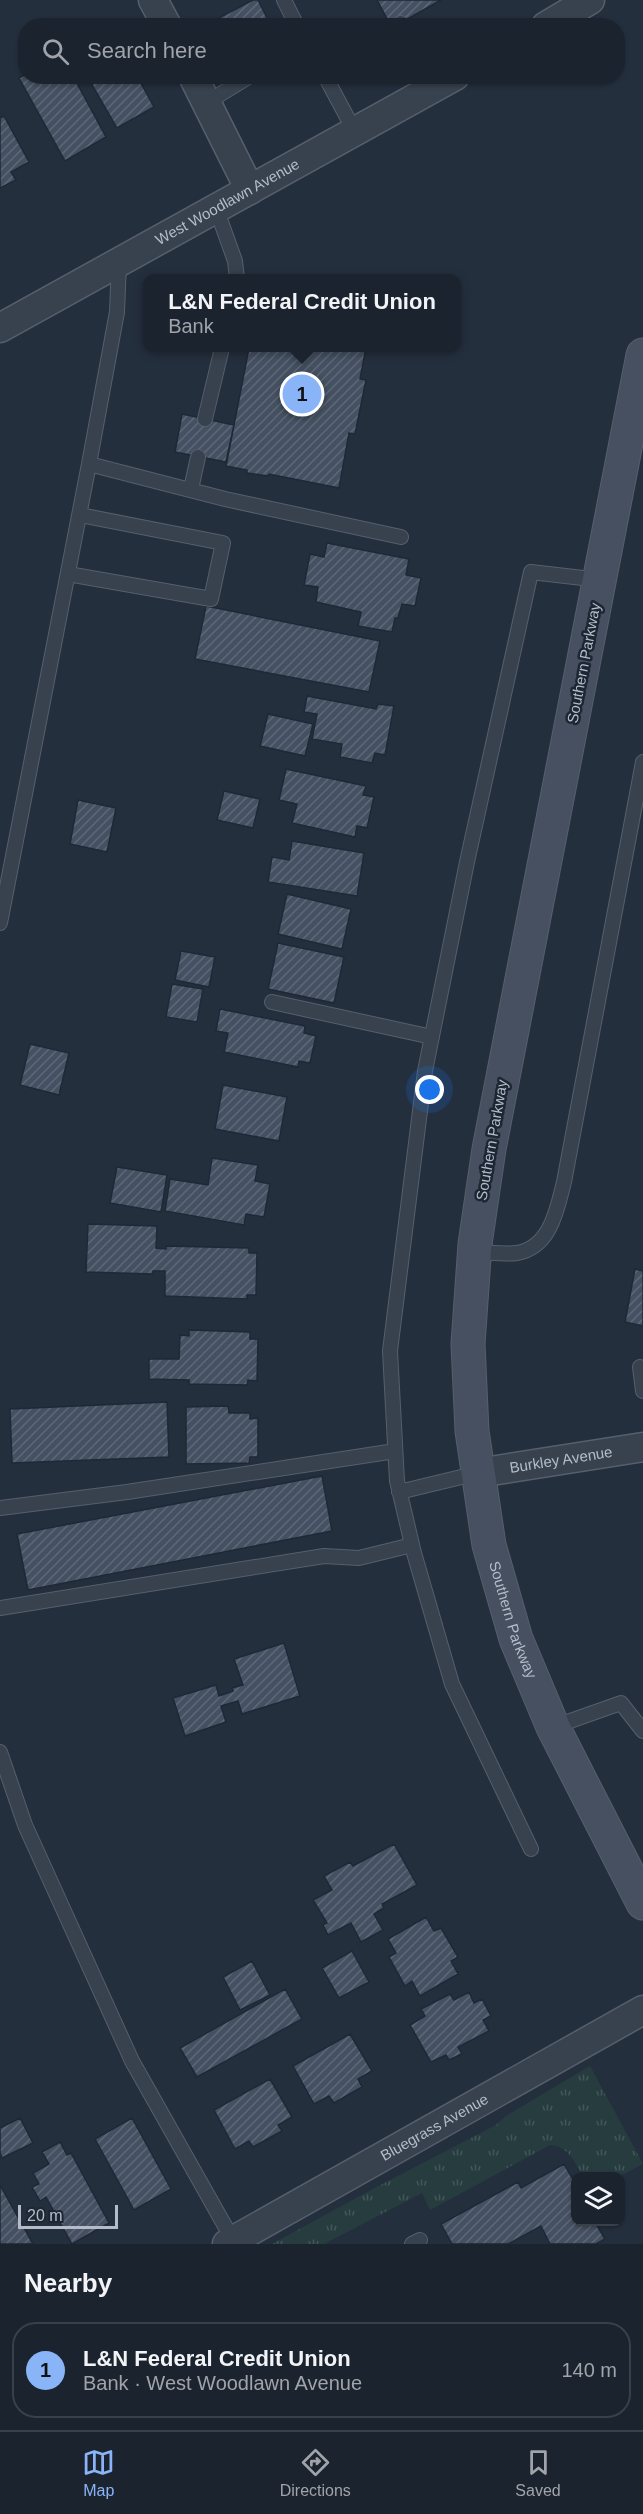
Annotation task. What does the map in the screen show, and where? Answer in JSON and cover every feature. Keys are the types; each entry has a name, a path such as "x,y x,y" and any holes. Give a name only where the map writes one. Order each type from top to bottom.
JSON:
{"main road":[{"name":"Southern Parkway","path":"643,355 489,1149 475,1252 468,1344 472,1431 489,1545 516,1639 553,1727 643,1903"}],"street":[{"path":"153,0 163,18"},
{"path":"560,18 590,0"},
{"path":"196,84 250,190"},
{"name":"West Woodlawn Avenue","path":"0,328 355,132 433,84"},
{"name":"Burkley Avenue","path":"478,1473 643,1447"},
{"name":"Bluegrass Avenue","path":"232,2243 643,2010"}],"lane":[{"path":"284,0 293,18"},
{"path":"206,103 237,84"},
{"path":"329,84 355,132"},
{"path":"216,208 235,261 236,274"},
{"path":"0,923 80,515 117,312 120,262"},
{"path":"205,419 221,352"},
{"path":"191,489 198,457"},
{"path":"89,464 225,499 401,537"},
{"path":"68,574 211,599 223,543 80,515"},
{"path":"531,1849 453,1684 412,1545 399,1492 390,1351 402,1238 432,1037 531,572 600,580"},
{"path":"475,1252 518,1252 534,1246 547,1233 555,1215 564,1182 643,762"},
{"path":"272,1002 432,1037"},
{"path":"640,1367 643,1390"},
{"path":"0,1508 128,1492 395,1451"},
{"path":"399,1492 478,1473"},
{"path":"0,1608 324,1556 359,1558 412,1545"},
{"path":"553,1727 621,1703 643,1731"},
{"path":"0,1752 25,1825 132,2061 232,2243"}],"green space":[{"path":"590,2066 643,2164 625,2173 581,2172 566,2152 557,2146 550,2145 430,2210 422,2193 324,2244 272,2244 496,2125 506,2116"}],"building":[{"path":"253,0 258,0 267,18 219,18"},
{"path":"377,0 441,0 409,18 387,18"},
{"path":"22,84 77,84 106,137 65,161"},
{"path":"92,84 141,84 154,107 117,128"},
{"path":"4,116 29,162 11,172 16,180 0,188 0,118"},
{"path":"248,352 365,352 360,379 366,380 355,434 349,433 339,488 269,474 268,476 247,473 247,470 226,466"},
{"path":"182,414 234,425 226,462 175,452"},
{"path":"327,543 409,559 406,575 421,578 415,606 402,604 398,618 395,618 392,632 358,626 361,612 316,602 318,587 304,585 310,554 324,557"},
{"path":"206,606 380,641 369,692 195,659"},
{"path":"307,696 376,709 378,704 394,706 385,755 375,753 372,763 340,757 342,744 312,739 317,714 304,712"},
{"path":"268,714 313,724 305,756 260,746"},
{"path":"286,769 366,786 363,795 374,797 367,828 357,826 355,837 292,823 297,804 279,800"},
{"path":"224,791 260,799 253,828 217,820"},
{"path":"78,800 116,808 107,852 70,844"},
{"path":"292,841 364,853 357,896 268,882 272,857 289,860"},
{"path":"287,894 351,909 342,949 278,934"},
{"path":"278,943 344,957 334,1003 268,989"},
{"path":"181,951 215,957 209,987 175,980"},
{"path":"172,984 203,989 197,1022 166,1017"},
{"path":"220,1009 305,1026 304,1033 316,1036 310,1063 299,1061 298,1067 224,1052 228,1033 216,1031"},
{"path":"30,1044 69,1053 59,1095 20,1085"},
{"path":"223,1085 287,1097 279,1141 215,1129"},
{"path":"212,1158 258,1165 255,1181 270,1184 264,1217 246,1214 244,1225 165,1211 170,1179 208,1185"},
{"path":"117,1167 167,1175 161,1212 110,1203"},
{"path":"88,1224 157,1226 156,1248 166,1249 166,1246 249,1248 249,1253 257,1253 256,1295 247,1295 247,1299 165,1296 165,1271 153,1271 153,1274 86,1272"},
{"path":"635,1269 643,1271 643,1326 625,1322"},
{"path":"189,1330 250,1332 250,1339 258,1339 257,1381 248,1380 247,1385 189,1384 189,1380 149,1379 149,1359 179,1359 180,1335 189,1336"},
{"path":"167,1402 169,1457 12,1463 10,1409"},
{"path":"228,1406 229,1413 250,1413 250,1419 258,1418 258,1457 250,1457 249,1463 186,1464 186,1407"},
{"path":"322,1476 332,1531 28,1590 17,1534"},
{"path":"284,1643 300,1696 242,1714 238,1701 221,1706 226,1722 185,1736 173,1698 216,1685 219,1696 233,1691 232,1688 243,1685 234,1659"},
{"path":"394,1844 417,1885 382,1904 384,1908 374,1914 383,1930 361,1942 351,1923 328,1935 323,1925 327,1923 313,1900 332,1890 324,1876 350,1862 353,1866"},
{"path":"426,1917 434,1931 441,1928 458,1957 451,1961 458,1974 420,1996 412,1981 405,1986 389,1957 396,1953 388,1939"},
{"path":"352,1951 369,1982 339,1998 322,1968"},
{"path":"252,1961 270,1995 240,2010 223,1977"},
{"path":"285,1989 302,2019 197,2077 180,2048"},
{"path":"469,1992 474,2003 482,1999 491,2016 483,2020 489,2031 458,2047 462,2054 449,2060 446,2055 431,2062 410,2025 425,2016 421,2009 450,1994 454,2000"},
{"path":"350,2034 372,2071 358,2079 362,2087 334,2103 329,2096 314,2104 293,2066"},
{"path":"270,2079 292,2117 278,2125 282,2131 253,2147 249,2141 235,2149 214,2110"},
{"path":"20,2118 33,2143 2,2158 0,2128"},
{"path":"132,2118 171,2189 134,2210 95,2139"},
{"path":"60,2142 67,2155 71,2153 109,2223 72,2244 46,2197 40,2201 32,2187 39,2184 33,2173 49,2164 42,2152"},
{"path":"564,2164 571,2176 571,2226 597,2226 605,2239 596,2244 550,2244 541,2226 508,2244 452,2244 441,2224 518,2182 521,2188"},
{"path":"0,2185 33,2244 0,2244"}],"place":[{"name":"L&N Federal Credit Union","path":"302,394"}]}
